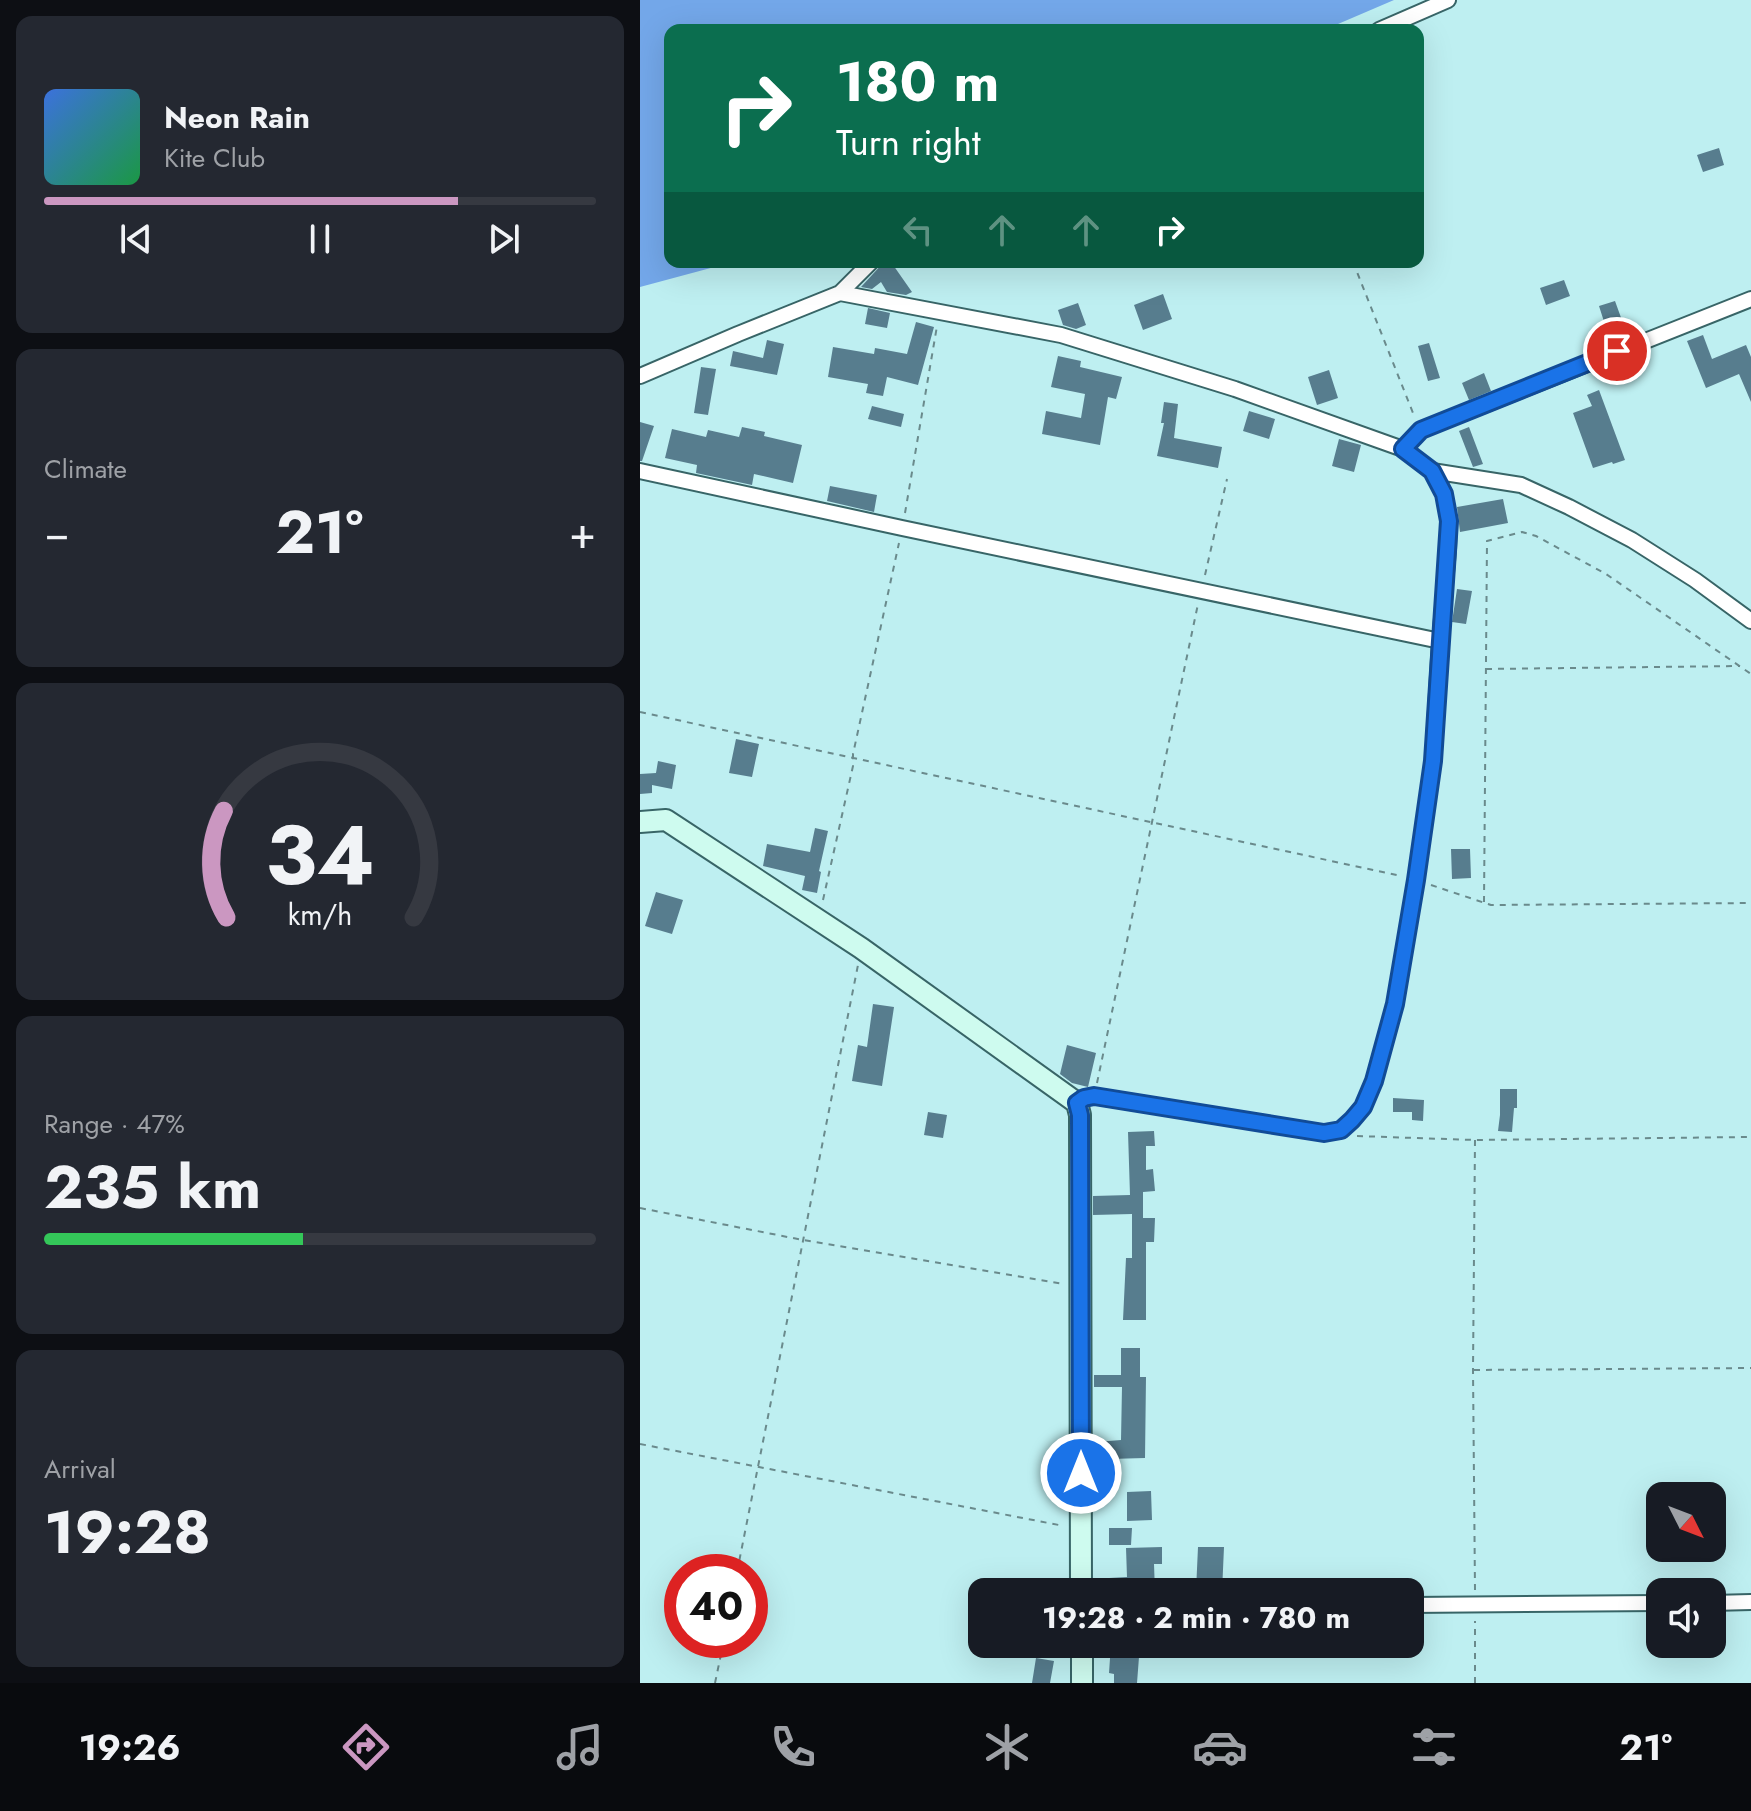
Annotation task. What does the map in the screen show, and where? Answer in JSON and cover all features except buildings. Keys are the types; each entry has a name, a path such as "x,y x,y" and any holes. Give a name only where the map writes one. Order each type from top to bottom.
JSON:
{"street":[{"path":"1393,24 1448,0"},
{"path":"640,376 840,293 865,268"},
{"path":"640,822 666,820 1086,1100 1324,1133 1341,1130 1363,1107 1374,1081 1395,1004 1433,761 1449,521 1444,494 1432,471 1403,449 1235,389 1061,335 840,293"},
{"path":"1403,449 1421,430 1751,299"},
{"path":"640,471 1440,641"},
{"path":"1432,471 1521,485 1569,507 1632,540 1751,621"},
{"path":"1081,1578 1080,1115 1086,1100"},
{"path":"1726,1603 1751,1602"},
{"path":"1424,1605 1646,1603"},
{"path":"1082,1658 1082,1683"}],"path":[{"path":"1355,268 1421,430"},
{"path":"814,918 821,906 902,528 939,313"},
{"path":"1086,1100 1152,821 1227,479"},
{"path":"1484,903 1487,541 1522,532 1536,536 1606,574 1751,674"},
{"path":"1486,669 1741,666"},
{"path":"640,712 1416,880 1491,905 1751,903"},
{"path":"741,1554 861,948"},
{"path":"1341,1130 1355,1136 1475,1140 1751,1137"},
{"path":"1475,1140 1475,1683"},
{"path":"640,1208 803,1240 1081,1287"},
{"path":"1473,1370 1751,1368"},
{"path":"640,1444 1081,1530"},
{"path":"715,1683 720,1658"}],"water":[{"path":"640,0 1394,0 1338,24 664,24 664,268 711,268 640,287"}],"route":[{"path":"1081,1473 1080,1115 1077,1103 1094,1096 1324,1133 1341,1130 1363,1107 1374,1081 1395,1004 1416,880 1433,761 1448,550 1449,521 1444,494 1432,471 1403,449 1421,430 1617,351"}]}
